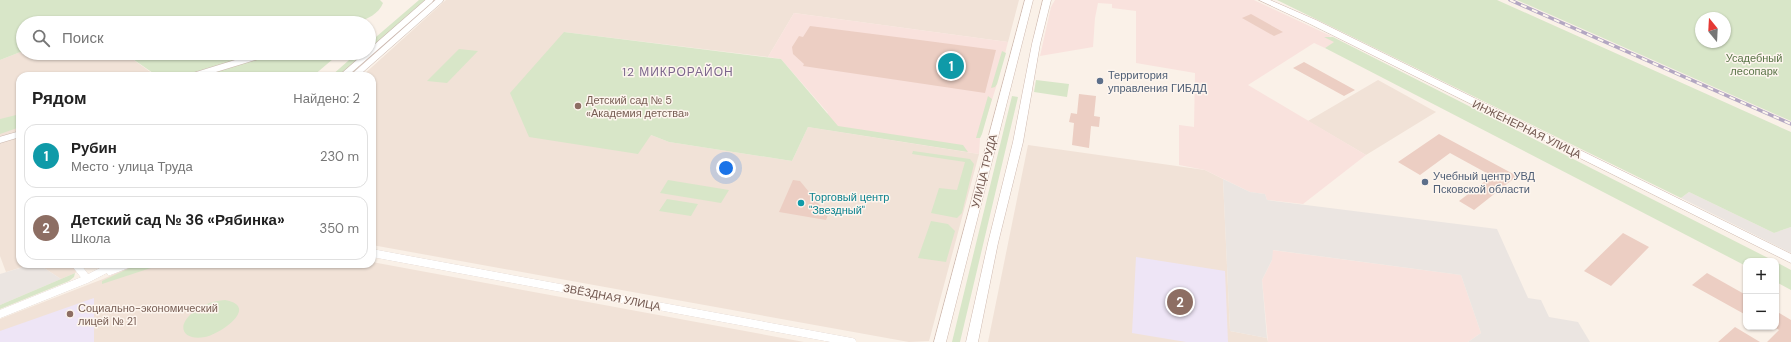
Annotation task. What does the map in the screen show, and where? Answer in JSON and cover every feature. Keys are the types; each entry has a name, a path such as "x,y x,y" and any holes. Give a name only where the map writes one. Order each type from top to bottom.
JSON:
{"main road":[{"name":"УЛИЦА ТРУДА","path":"940,342 1029,0"},
{"path":"972,342 993,243 1018,142 1036,44 1047,0"},
{"name":"ИНЖЕНЕРНАЯ УЛИЦА","path":"1263,0 1313,22 1791,259"}],"street":[{"path":"376,47 430,0"},
{"path":"376,57 440,0"},
{"path":"206,72 245,60"},
{"path":"348,72 361,60"},
{"path":"359,72 372,60"},
{"path":"0,140 16,135"},
{"name":"ЗВЁЗДНАЯ УЛИЦА","path":"376,254 852,342"},
{"path":"80,268 91,277"},
{"path":"91,277 108,268"},
{"path":"0,314 117,268"}],"shaded area":[{"path":"446,0 1019,0 1008,42 794,13 768,57 564,32 651,135 669,142 792,161 808,127 979,154 929,341 909,342 376,246 376,72 366,72"},
{"path":"1055,0 1254,0 1333,37 1329,36 1335,42 1325,48 1314,43 1248,85 1366,155 1303,204 1267,200 1265,194 1250,192 1205,170 1179,165 1179,125 1194,127 1195,73 1136,63 1136,11 1112,8 1112,4 1098,3 1095,18 1093,47 1040,56 1051,7"},
{"path":"794,13 1008,42 980,138 979,154 808,127 828,113 781,59 768,57"},
{"path":"16,54 16,60 134,60 150,72 16,72 16,268 20,268 6,272 0,256 0,60"},
{"path":"1378,80 1436,112 1366,155 1308,121"},
{"path":"1028,145 1205,170 1223,179 1230,331 1267,338 1268,342 988,342"},
{"path":"1223,179 1250,192 1265,194 1267,200 1497,229 1528,298 1541,300 1549,317 1578,322 1590,342 1468,342 1481,333 1461,275 1273,250 1272,260 1262,280 1267,338 1230,331"},
{"path":"1689,192 1774,233 1791,227 1791,253 1681,198"},
{"path":"1272,250 1461,275 1481,333 1468,342 1268,342 1262,280 1272,260"},
{"path":"1136,257 1225,271 1228,342 1186,342 1132,333"},
{"path":"376,263 804,342 0,342 0,319 103,279 127,268 376,268"},
{"path":"20,268 44,268 61,279 0,305 0,274"},
{"path":"44,268 81,268 75,273 61,279"},
{"name":"Социально-экономический лицей № 21","path":"94,298 94,342 0,342 0,331"}],"green space":[{"path":"0,0 380,0 383,3 379,10 371,16 16,16 16,54 0,60"},
{"path":"419,0 426,0 376,44 376,37"},
{"path":"1277,0 1497,0 1791,132 1791,227 1774,233 1689,192 1681,198"},
{"name":"Усадебный лесопарк","path":"1517,0 1791,0 1791,121"},
{"path":"564,32 781,59 838,126 963,145 968,152 808,127 792,161 669,142 651,135 638,154 529,137 510,93"},
{"path":"1324,37 1333,37 1768,258 1743,258 1743,264 1325,48 1334,42"},
{"path":"459,49 478,51 447,83 427,81"},
{"path":"1002,51 1006,53 997,84 995,87 991,88"},
{"path":"134,60 235,60 196,72 152,72"},
{"path":"253,60 332,60 318,72 213,72"},
{"path":"349,60 357,60 344,72 336,72"},
{"path":"1036,80 1069,84 1067,97 1034,92"},
{"path":"988,96 992,99 982,134 980,138 976,138"},
{"path":"1012,96 1018,97 960,342 952,342"},
{"path":"16,115 16,128 0,134 0,119"},
{"path":"913,151 970,159 974,164 962,213 957,218 931,213 939,188 957,190 965,162 912,154"},
{"path":"668,180 729,190 721,203 660,193"},
{"path":"667,199 698,204 691,216 659,211"},
{"path":"931,221 948,224 955,231 946,262 918,258"},
{"path":"1779,264 1791,270 1791,290 1779,284"},
{"path":"130,268 151,268 102,284 102,281"},
{"path":"75,273 74,277 69,281 0,309 0,305"},
{"path":"225,300 235,303 239,308 238,314 228,326 212,335 205,337 193,337 185,333 183,329 186,319 198,308 216,301"}],"building":[{"path":"1251,14 1283,32 1274,36 1242,18"},
{"path":"810,26 996,50 985,93 803,66 804,64 793,54 792,47 799,36 803,37"},
{"path":"1304,62 1355,90 1344,96 1293,68"},
{"path":"1079,94 1096,96 1094,116 1100,117 1099,127 1091,126 1089,148 1072,145 1074,123 1069,122 1071,113 1077,114"},
{"path":"1439,134 1517,176 1474,210 1459,201 1492,176 1450,153 1420,175 1398,162"},
{"name":"Торговый центр \"Звездный\"","path":"793,180 800,181 828,215 826,220 779,212"},
{"path":"1623,233 1649,247 1611,286 1584,271"},
{"path":"1707,273 1743,293 1743,313 1692,285"},
{"path":"1779,313 1791,320 1791,342 1767,342 1779,330"},
{"path":"1735,327 1760,342 1718,342"}],"railway":[{"path":"1510,0 1791,124"}],"place":[{"name":"Рубин","path":"951,66"},
{"name":"Территория управления ГИБДД","path":"1100,81"},
{"name":"Детский сад № 5 «Академия детства»","path":"578,106"},
{"name":"Учебный центр УВД Псковской области","path":"1425,182"},
{"name":"Торговый центр \"Звездный\"","path":"801,203"},
{"name":"Детский сад № 36 «Рябинка»","path":"1180,302"},
{"name":"Социально-экономический лицей № 21","path":"70,314"}],"district":[{"name":"12 МИКРОРАЙОН","path":"678,72"}]}
